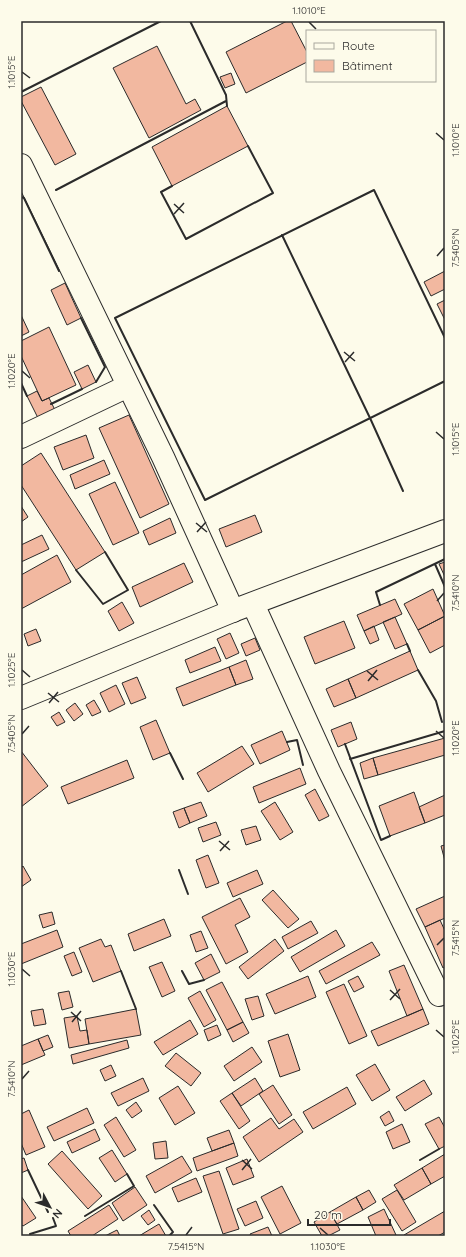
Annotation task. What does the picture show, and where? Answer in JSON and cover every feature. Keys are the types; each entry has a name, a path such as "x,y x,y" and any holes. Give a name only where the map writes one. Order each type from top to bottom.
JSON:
{"street":[{"path":"21,165 163,457 329,771 439,995"},
{"path":"21,437 128,386"},
{"path":"21,698 243,607 445,531"}],"building":[{"path":"287,21 291,21 306,50 306,63 246,93 226,52"},
{"path":"157,46 186,104 195,99 201,110 149,138 113,68"},
{"path":"231,73 235,84 225,88 220,77"},
{"path":"41,87 76,154 55,165 21,101 21,97"},
{"path":"227,106 248,146 172,186 152,147"},
{"path":"445,271 445,289 431,296 424,282"},
{"path":"65,283 81,318 67,325 51,290"},
{"path":"445,300 445,320 437,304"},
{"path":"21,315 29,332 21,336"},
{"path":"49,327 76,385 42,401 21,356 21,341"},
{"path":"88,365 96,382 82,389 74,372"},
{"path":"37,391 42,401 49,398 55,410 38,418 27,396"},
{"path":"129,415 169,504 140,518 99,428"},
{"path":"86,435 94,458 63,470 54,447"},
{"path":"41,453 105,552 76,570 21,485 21,466"},
{"path":"104,460 110,474 75,489 70,475"},
{"path":"115,482 139,533 113,545 89,494"},
{"path":"21,506 28,517 21,522"},
{"path":"255,515 262,532 226,547 219,529"},
{"path":"170,518 176,533 149,545 143,531"},
{"path":"42,535 49,549 21,562 21,545"},
{"path":"57,555 71,582 21,609 21,575"},
{"path":"445,562 445,577 439,564"},
{"path":"184,563 193,582 140,607 132,587"},
{"path":"433,589 445,616 418,630 404,604"},
{"path":"395,599 402,614 364,631 357,615"},
{"path":"122,602 134,623 119,631 108,611"},
{"path":"445,616 445,645 430,653 418,630"},
{"path":"395,617 407,644 395,649 383,622"},
{"path":"344,621 355,648 315,664 304,637"},
{"path":"374,626 379,640 370,644 364,631"},
{"path":"36,629 41,641 28,646 24,634"},
{"path":"230,633 239,653 226,659 217,639"},
{"path":"255,638 260,650 246,656 241,644"},
{"path":"215,647 221,661 190,673 185,660"},
{"path":"410,651 418,670 356,698 348,679"},
{"path":"246,660 253,679 236,685 229,667"},
{"path":"229,667 236,685 183,706 176,688"},
{"path":"137,677 146,698 131,704 122,683"},
{"path":"348,679 356,698 334,707 326,689"},
{"path":"116,685 125,704 109,712 100,693"},
{"path":"94,700 101,712 92,716 86,705"},
{"path":"75,703 83,714 74,721 66,710"},
{"path":"59,712 65,722 57,726 51,717"},
{"path":"156,720 170,753 153,760 140,727"},
{"path":"351,722 357,739 338,747 331,730"},
{"path":"282,731 290,750 260,764 251,745"},
{"path":"445,738 445,755 378,775 373,758"},
{"path":"242,746 254,764 208,792 197,773"},
{"path":"21,751 48,786 21,807"},
{"path":"373,758 378,775 364,779 360,763"},
{"path":"127,760 134,778 68,804 61,787"},
{"path":"300,768 306,784 259,803 253,787"},
{"path":"315,789 329,816 319,821 305,795"},
{"path":"414,792 425,823 390,836 379,806"},
{"path":"445,795 445,815 425,823 419,807"},
{"path":"201,802 207,816 190,823 184,808"},
{"path":"275,802 293,832 280,840 261,811"},
{"path":"184,808 190,823 179,828 173,812"},
{"path":"216,822 221,835 203,842 198,828"},
{"path":"256,826 261,840 246,845 241,830"},
{"path":"445,845 445,861 441,846"},
{"path":"208,855 219,883 206,888 196,860"},
{"path":"23,866 31,880 21,887 21,868"},
{"path":"257,870 263,884 233,897 227,883"},
{"path":"273,890 299,919 288,928 262,900"},
{"path":"445,896 445,918 425,927 416,909"},
{"path":"240,898 250,917 235,925 248,952 226,964 202,917"},
{"path":"52,912 55,924 43,928 39,915"},
{"path":"164,919 171,936 134,951 128,934"},
{"path":"440,920 445,931 445,967 443,968 425,927"},
{"path":"311,921 318,933 288,949 282,937"},
{"path":"57,930 63,947 21,964 21,944"},
{"path":"336,930 345,946 300,972 291,957"},
{"path":"201,931 208,948 196,952 190,935"},
{"path":"101,939 105,947 111,945 121,971 93,982 79,948"},
{"path":"275,939 284,951 248,979 239,967"},
{"path":"372,942 380,955 326,984 319,971"},
{"path":"74,952 82,972 72,976 64,956"},
{"path":"211,954 220,972 204,980 195,963"},
{"path":"162,962 175,991 162,997 149,967"},
{"path":"404,965 423,1009 407,1016 389,971"},
{"path":"308,976 316,997 275,1014 266,994"},
{"path":"358,976 364,987 354,992 348,981"},
{"path":"222,982 243,1022 227,1030 206,990"},
{"path":"344,984 367,1036 349,1044 326,992"},
{"path":"69,991 73,1007 62,1010 58,993"},
{"path":"200,991 216,1020 204,1027 188,998"},
{"path":"258,996 264,1016 252,1020 245,999"},
{"path":"43,1009 46,1024 34,1026 31,1011"},
{"path":"136,1009 141,1035 89,1044 85,1019"},
{"path":"423,1009 429,1024 378,1046 371,1031"},
{"path":"77,1016 80,1031 87,1030 89,1044 69,1048 64,1018"},
{"path":"190,1020 198,1034 163,1055 154,1042"},
{"path":"243,1022 249,1033 233,1042 227,1030"},
{"path":"217,1025 221,1035 208,1041 204,1030"},
{"path":"288,1034 300,1070 280,1077 268,1041"},
{"path":"48,1035 53,1047 43,1051 38,1039"},
{"path":"38,1039 45,1055 21,1065 21,1046"},
{"path":"127,1040 129,1048 73,1064 71,1055"},
{"path":"252,1047 262,1062 234,1081 224,1066"},
{"path":"176,1053 201,1073 191,1086 165,1066"},
{"path":"375,1064 390,1090 372,1101 356,1075"},
{"path":"111,1065 116,1076 105,1081 100,1070"},
{"path":"143,1078 149,1091 118,1106 111,1093"},
{"path":"255,1078 263,1091 241,1106 232,1093"},
{"path":"424,1080 432,1094 405,1111 396,1097"},
{"path":"273,1085 292,1115 279,1124 259,1094"},
{"path":"178,1086 195,1113 175,1125 159,1098"},
{"path":"347,1087 356,1104 313,1129 303,1112"},
{"path":"232,1093 250,1121 239,1129 220,1101"},
{"path":"136,1102 142,1111 132,1118 126,1110"},
{"path":"87,1108 94,1123 54,1141 47,1127"},
{"path":"29,1110 45,1147 26,1155 21,1143 21,1114"},
{"path":"389,1111 394,1121 385,1126 380,1117"},
{"path":"116,1117 136,1150 124,1157 104,1125"},
{"path":"439,1117 445,1128 445,1146 439,1149 425,1124"},
{"path":"271,1118 279,1129 294,1119 303,1132 259,1162 243,1137"},
{"path":"402,1124 410,1142 393,1149 386,1132"},
{"path":"95,1129 100,1140 72,1153 67,1142"},
{"path":"229,1130 234,1143 212,1151 207,1138"},
{"path":"166,1141 168,1158 155,1159 153,1143"},
{"path":"234,1143 238,1156 197,1171 193,1158"},
{"path":"112,1150 127,1174 115,1182 99,1158"},
{"path":"62,1151 102,1196 88,1209 48,1164"},
{"path":"445,1154 445,1176 431,1184 422,1168"},
{"path":"182,1156 192,1172 155,1193 146,1176"},
{"path":"24,1158 28,1170 21,1173 21,1159"},
{"path":"247,1159 254,1177 233,1185 226,1168"},
{"path":"422,1168 431,1184 404,1200 394,1185"},
{"path":"219,1171 239,1229 223,1234 203,1176"},
{"path":"196,1178 202,1192 178,1202 172,1188"},
{"path":"282,1186 301,1223 280,1234 261,1197"},
{"path":"135,1187 147,1205 123,1221 112,1203"},
{"path":"369,1190 376,1202 363,1210 356,1197"},
{"path":"397,1190 416,1222 402,1231 382,1199"},
{"path":"21,1196 36,1218 23,1226 21,1224"},
{"path":"356,1197 363,1210 337,1224 330,1212"},
{"path":"256,1201 263,1218 245,1226 237,1209"},
{"path":"109,1205 118,1219 92,1236 71,1236 68,1231"},
{"path":"384,1209 396,1235 376,1236 368,1217"},
{"path":"149,1210 155,1220 148,1225 141,1216"},
{"path":"445,1211 445,1232 438,1236 404,1235"},
{"path":"330,1212 340,1230 328,1236 322,1236 314,1222"},
{"path":"159,1224 166,1236 139,1236"},
{"path":"268,1227 272,1236 251,1236 250,1234"},
{"path":"117,1230 120,1236 105,1236"}],"wall":[{"path":"21,92 161,21"},
{"path":"190,21 226,95 227,106"},
{"path":"56,190 226,101"},
{"path":"172,186 161,192 186,239 273,193 248,146"},
{"path":"445,338 374,190 115,318 205,500 445,381"},
{"path":"21,197 24,198 59,271"},
{"path":"282,235 370,418 403,491"},
{"path":"81,318 105,367 96,382"},
{"path":"21,383 27,396"},
{"path":"51,404 82,389"},
{"path":"76,570 103,604 128,590 105,552"},
{"path":"380,605 376,592 445,559"},
{"path":"435,564 445,587"},
{"path":"407,644 410,651"},
{"path":"418,670 436,701 442,722"},
{"path":"350,759 445,731"},
{"path":"287,742 297,740 303,765"},
{"path":"345,744 381,840 390,836"},
{"path":"170,753 183,779"},
{"path":"179,870 188,894"},
{"path":"121,971 136,1009"},
{"path":"182,971 189,984 204,980"},
{"path":"420,1160 439,1149"},
{"path":"28,1170 48,1212"},
{"path":"85,1216 134,1186 127,1174"},
{"path":"154,1205 173,1232 169,1236"},
{"path":"30,1234 56,1226 53,1218"}]}
